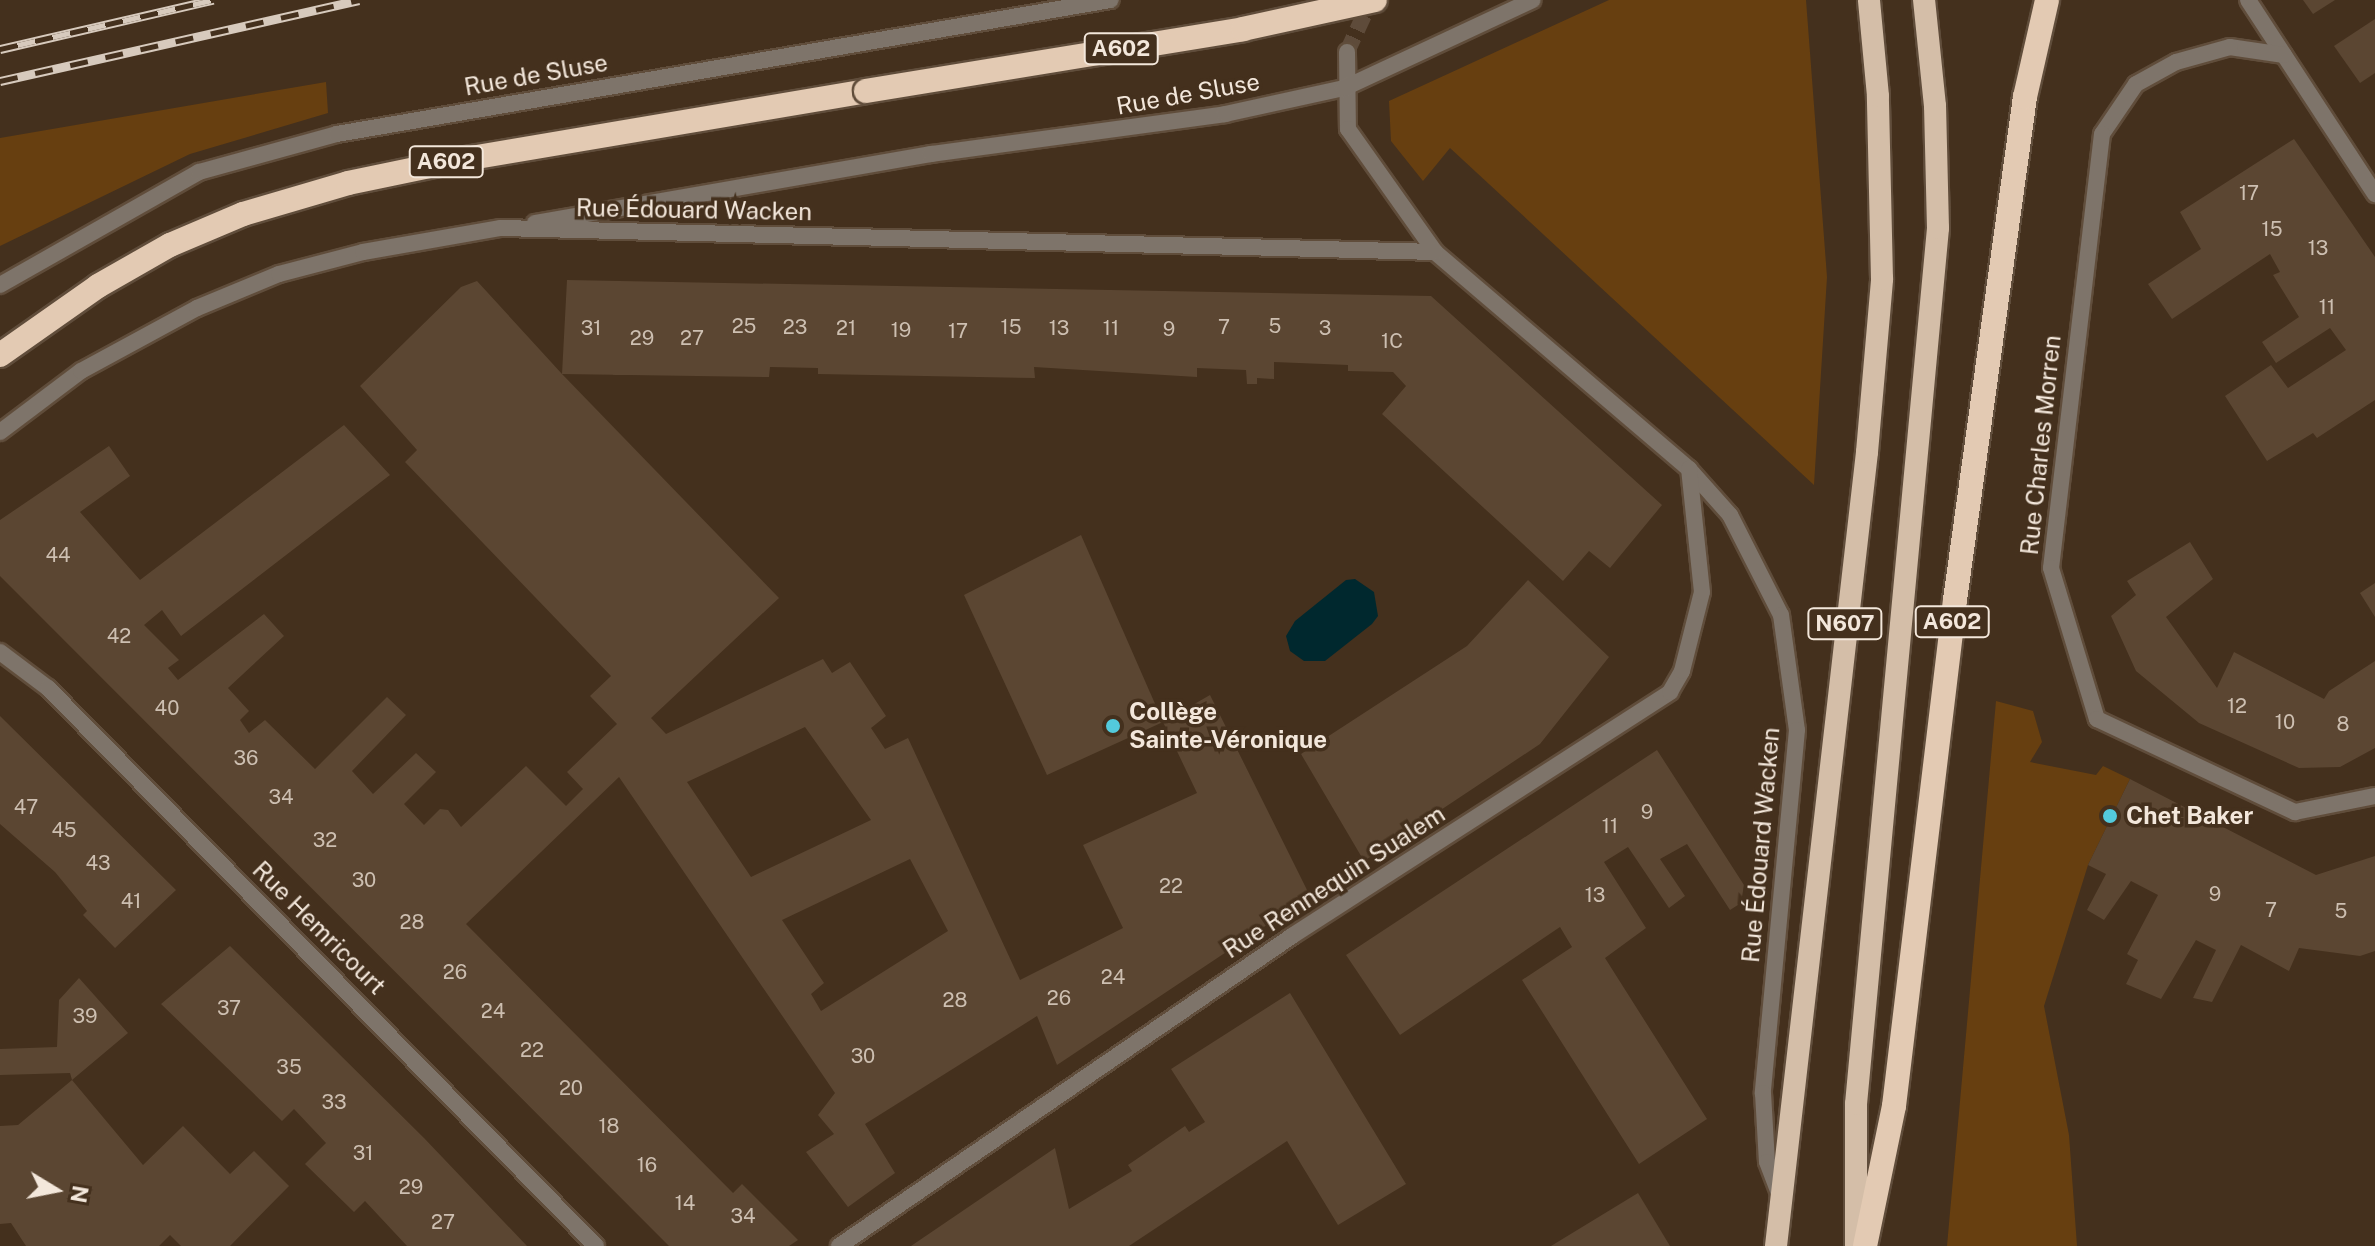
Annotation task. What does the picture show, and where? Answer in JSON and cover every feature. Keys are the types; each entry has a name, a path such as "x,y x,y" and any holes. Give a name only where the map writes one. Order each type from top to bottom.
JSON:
{"highway":[{"name":"A602","path":"0,355 53,316 170,245 243,214 348,183 459,160 1243,29 1375,0"},
{"name":"N607","path":"1776,1246 1882,279 1878,96 1869,0"},
{"name":"N607","path":"1856,1246 1856,1104 1938,228 1935,106 1924,0"},
{"name":"A602","path":"1865,1246 1894,1106 1955,600 2025,97 2047,0"}],"street":[{"name":"Rue de Sluse","path":"0,285 199,172 337,134 1110,0"},
{"name":"Rue de Sluse","path":"501,228 931,154 1197,119 1344,88 1533,0"},
{"path":"2248,0 2375,194"},
{"name":"Rue Charles Morren","path":"2284,55 2230,47 2176,62 2136,84 2102,134 2051,568 2097,719 2295,812 2375,796"},
{"name":"Rue Édouard Wacken","path":"1347,52 1344,88 1348,129 1435,252 1689,469 1730,515 1781,615 1797,730 1763,1093 1767,1162 1782,1202"},
{"name":"Rue Édouard Wacken","path":"0,432 81,371 197,308 251,285 363,252 501,228 1435,252"},
{"name":"Rue Rennequin Sualem","path":"839,1246 1292,936 1670,692 1682,671 1702,592 1689,469"},
{"name":"Rue Hemricourt","path":"0,652 48,688 596,1246"}],"shaded area":[{"path":"1609,0 1806,0 1827,277 1814,485 1450,148 1423,181 1391,141 1389,101"},
{"path":"326,82 328,113 190,154 0,246 0,138"},
{"path":"1996,701 2033,711 2042,742 2030,762 2096,775 2103,766 2130,779 2088,865 2044,1006 2069,1135 2077,1246 1947,1246"}],"water":[{"path":"1355,579 1374,592 1378,616 1372,624 1325,661 1304,661 1290,651 1286,636 1295,621 1346,580"}],"building":[{"path":"2303,0 2335,0 2313,14"},
{"path":"2375,19 2375,73 2360,83 2334,46"},
{"path":"2294,139 2375,257 2375,400 2317,438 2313,433 2267,461 2225,396 2271,365 2288,388 2346,350 2330,328 2276,363 2262,342 2299,317 2273,275 2280,272 2270,254 2172,319 2148,284 2201,249 2180,212"},
{"path":"567,280 1431,296 1662,505 1610,568 1589,551 1563,581 1382,414 1406,386 1393,372 1348,371 1348,365 1274,362 1274,379 1257,378 1257,384 1247,384 1246,370 1197,368 1197,377 1034,367 1035,378 818,374 818,368 770,367 769,377 562,374"},
{"path":"477,281 562,374 779,598 651,718 666,734 823,659 832,673 850,662 886,716 871,728 885,749 908,738 1020,980 1123,928 1083,845 1197,793 1163,722 1210,695 1310,896 1057,1065 1037,1016 865,1124 895,1173 848,1207 806,1152 834,1134 818,1115 835,1093 619,777 466,924 733,1193 742,1184 798,1240 789,1246 669,1246 0,576 0,520 109,446 130,476 80,512 140,580 344,425 390,475 181,636 162,610 144,625 179,660 168,668 178,680 264,614 284,636 228,688 249,711 240,720 249,733 265,720 315,769 387,697 406,715 352,771 373,794 416,753 436,772 404,804 424,825 440,809 448,810 461,827 526,766 566,806 583,789 567,772 617,724 590,696 611,676 405,462 417,450 360,386 461,287","holes":["805,727 871,820 751,877 687,782","910,859 948,931 821,1011 811,994 824,983 782,920"]},
{"path":"1081,535 1163,722 1047,775 964,595"},
{"path":"2190,542 2213,579 2166,617 2217,688 2234,652 2324,699 2329,691 2375,661 2375,748 2340,767 2299,768 2199,723 2136,671 2111,616 2136,595 2127,581"},
{"path":"1528,580 1609,657 1540,744 1364,861 1301,754 1467,646"},
{"path":"2375,583 2375,617 2360,593"},
{"path":"0,716 176,890 115,948 83,915 87,911 55,872 0,824"},
{"path":"1657,750 1744,885 1741,903 1730,910 1687,844 1660,859 1685,896 1669,908 1628,847 1604,862 1646,928 1605,958 1707,1119 1639,1164 1522,980 1572,947 1560,927 1400,1035 1346,955"},
{"path":"2130,779 2316,875 2375,856 2375,951 2360,956 2299,948 2289,971 2241,945 2212,1002 2193,998 2216,950 2196,940 2161,999 2126,984 2138,960 2127,954 2158,895 2131,881 2104,920 2087,910 2106,874 2088,865"},
{"path":"230,946 424,1138 527,1246 407,1246 365,1201 354,1212 305,1164 326,1143 294,1109 282,1121 161,1004"},
{"path":"79,978 128,1033 72,1080 70,1073 0,1075 0,1049 57,1047 59,1000"},
{"path":"1290,993 1406,1184 1338,1225 1287,1141 1129,1246 911,1246 1055,1148 1069,1209 1132,1171 1128,1165 1185,1126 1189,1132 1205,1122 1171,1069"},
{"path":"72,1080 143,1165 183,1126 230,1174 254,1151 289,1186 230,1246 181,1246 170,1235 159,1246 26,1246 11,1223 0,1224 0,1126 18,1125"},
{"path":"1638,1193 1670,1246 1551,1246"}],"tunnel":[{"path":"1347,52 1371,0"}],"railway":[{"path":"0,49 213,0"},
{"path":"0,81 359,0"}],"place":[{"name":"Collège Sainte-Véronique","path":"1113,726"},
{"name":"Chet Baker","path":"2110,816"}]}
